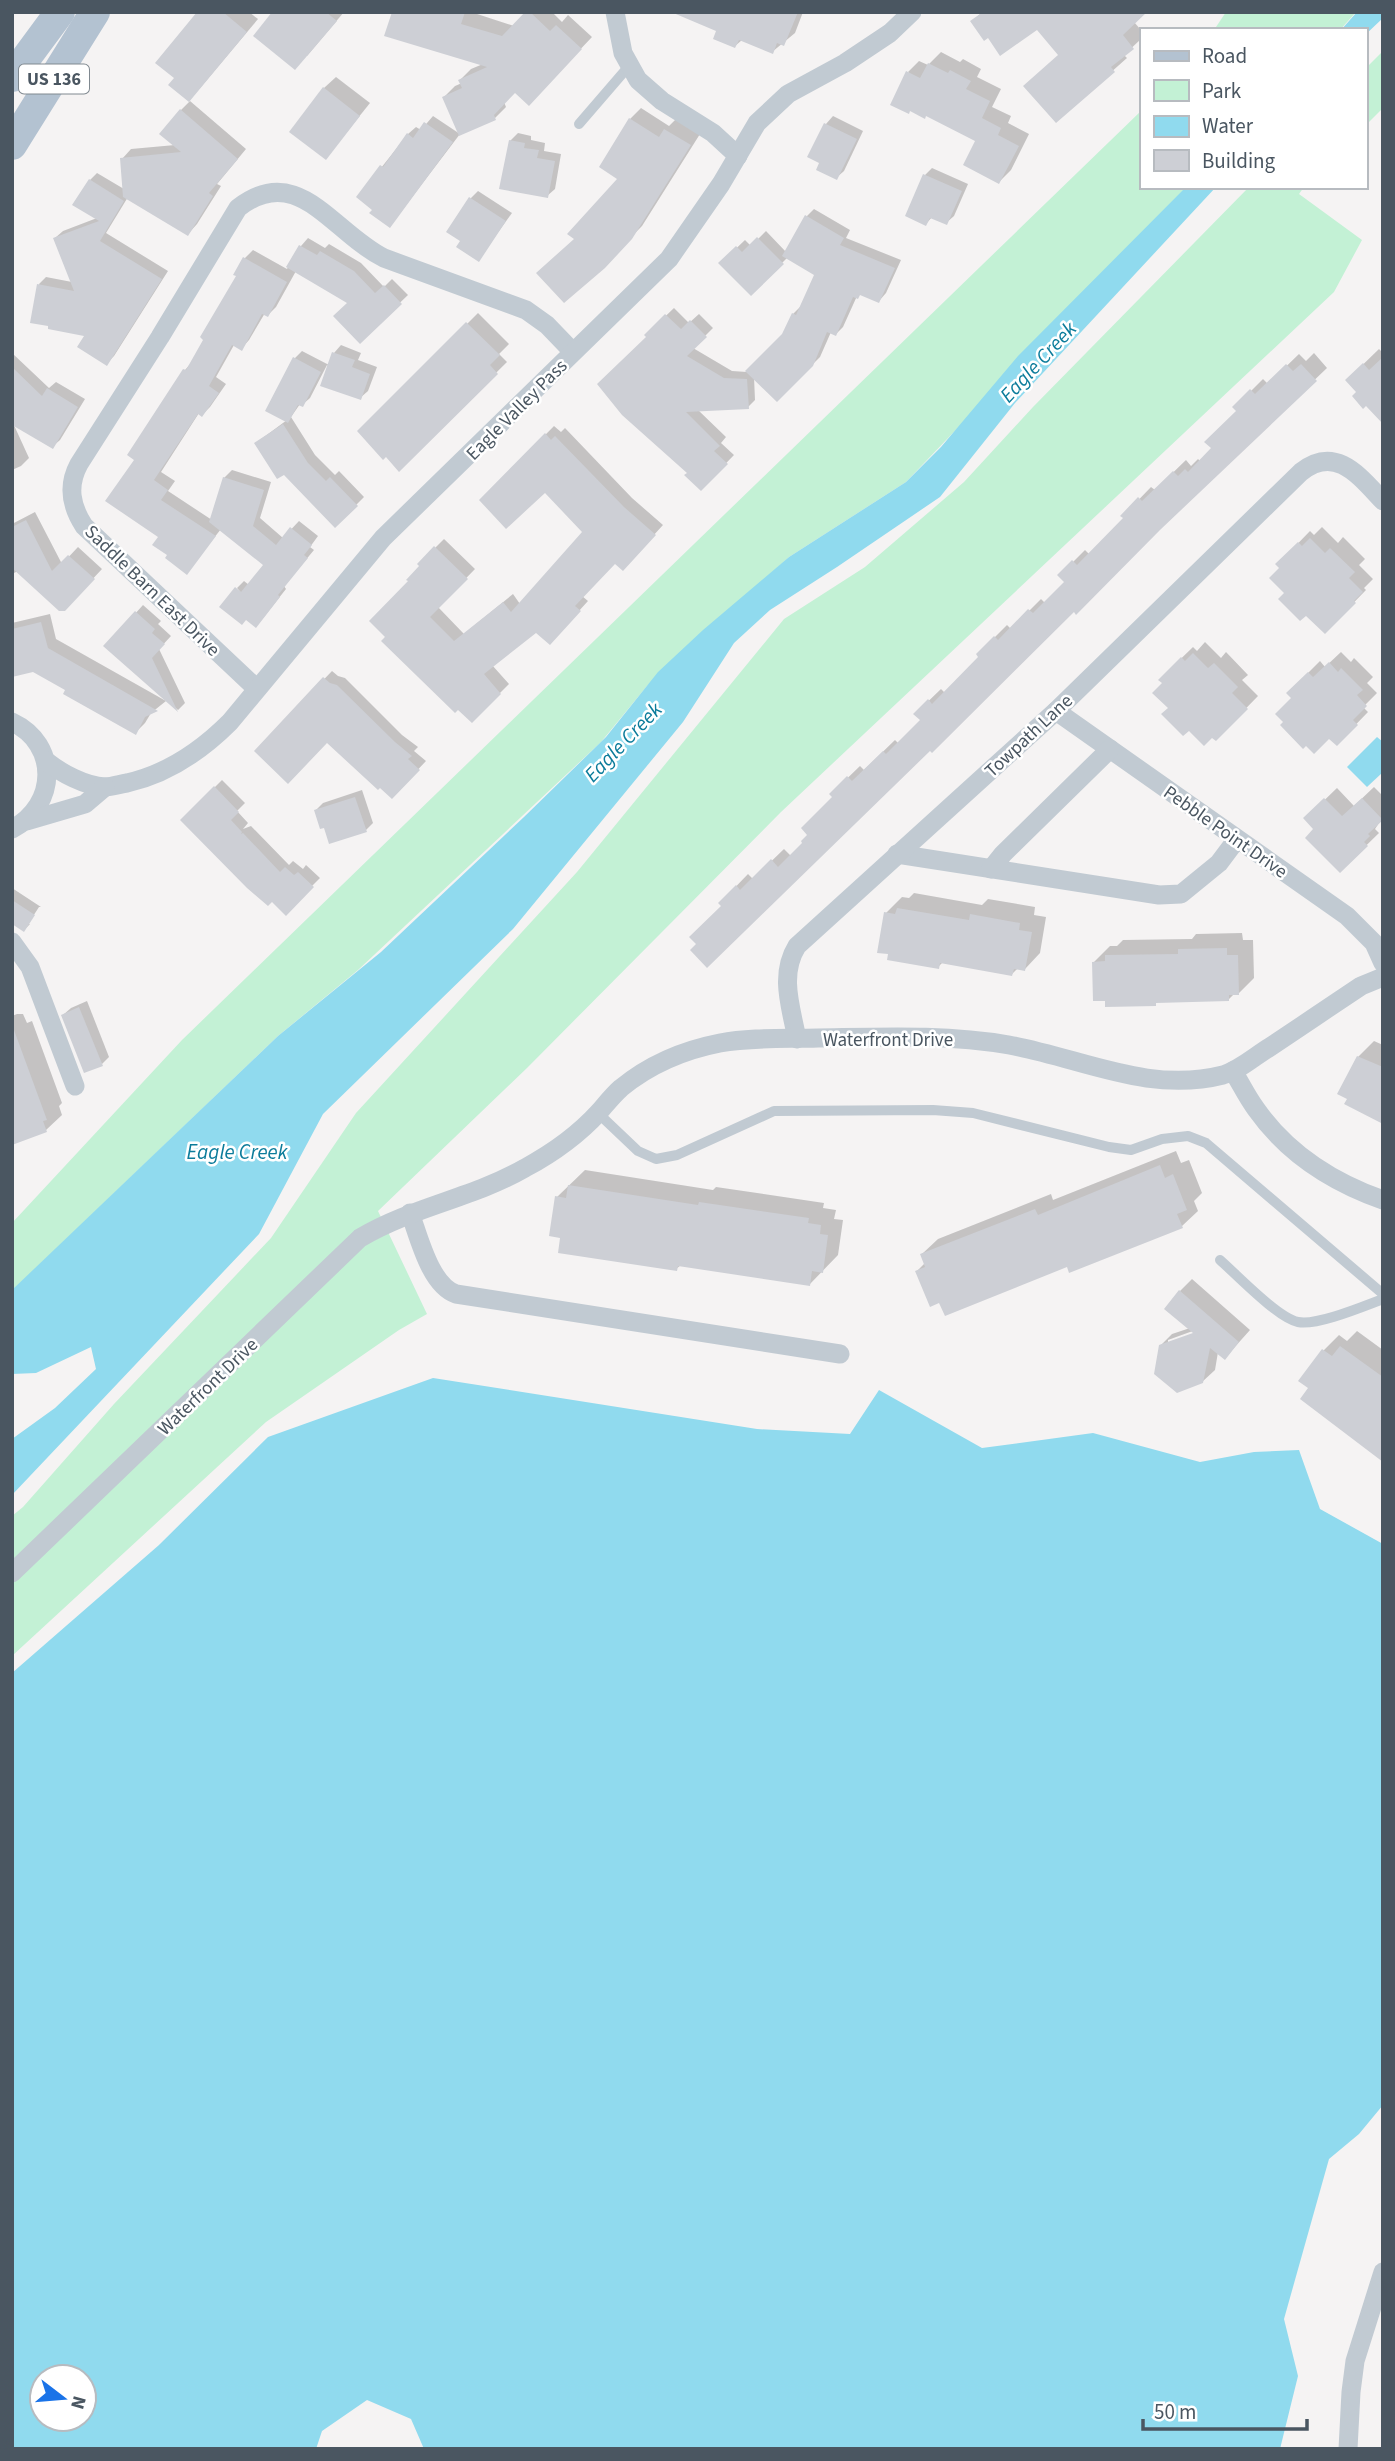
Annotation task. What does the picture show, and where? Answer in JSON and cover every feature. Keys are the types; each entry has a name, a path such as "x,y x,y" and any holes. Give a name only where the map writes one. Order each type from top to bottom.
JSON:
{"main road":[{"name":"US 136","path":"12,77 60,12"},
{"name":"US 136","path":"12,145 95,12"}],"street":[{"path":"615,12 623,53 638,80 662,101 713,133 737,156"},
{"name":"Eagle Valley Pass","path":"18,825 85,804 105,787 145,778 191,755 230,722 366,557 670,259 757,123 788,94 857,56 890,33 912,12"},
{"name":"Saddle Barn East Drive","path":"257,689 84,526 74,509 71,483 76,470 238,208 254,196 272,191 297,195 362,245 384,258 532,313 573,352"},
{"name":"Towpath Lane","path":"797,1039 787,990 787,967 804,937 1056,711 1301,472 1313,464 1328,461 1339,463 1352,470 1383,501"},
{"name":"Pebble Point Drive","path":"1056,711 1356,923 1374,943 1383,963"},
{"path":"12,722 32,736 46,761 64,773 105,787"},
{"path":"991,869 1110,749"},
{"name":"Eagle Valley Pass","path":"18,825 38,807 46,790 46,761"},
{"path":"897,854 1159,895 1181,894 1219,863 1237,839"},
{"path":"12,942 30,967 75,1086"},
{"name":"Waterfront Drive","path":"12,1573 360,1238 390,1221 508,1178 553,1151 598,1113 621,1088 645,1071 683,1054 740,1040 915,1036 977,1040 1039,1051 1150,1080 1193,1080 1233,1071 1361,986 1383,977"},
{"path":"1233,1071 1254,1107 1310,1164 1345,1185 1383,1200"},
{"path":"410,1213 428,1262 448,1292 840,1354"},
{"path":"1348,2449 1355,2361 1383,2272"}],"lane":[{"path":"579,124 629,66"},
{"path":"598,1113 638,1151 656,1160 677,1155 774,1111 933,1110 973,1113 1130,1150 1163,1139 1188,1136 1206,1143 1383,1293"},
{"path":"1220,1261 1283,1316 1299,1323 1340,1316 1383,1299"}],"green space":[{"path":"1226,12 1356,12 1342,28 1215,28"},
{"path":"1383,51 1383,108 1367,124 1367,67"},
{"path":"1140,112 1140,189 1186,189 906,482 789,557 647,686 601,742 358,970 278,1036 12,1291 12,1223 182,1040"},
{"path":"1247,189 1303,189 1299,194 1362,240 1334,292 781,812 527,1068 378,1211 427,1314 399,1330 266,1422 12,1656 12,1516 271,1238 356,1113 577,872 784,619 865,567 964,482 1033,407"}],"water":[{"path":"1357,12 1383,12 1383,18 1367,33 1367,28 1343,28"},
{"name":"Eagle Creek","path":"1184,189 1214,189 1015,403 940,497 770,610 734,643 683,722 513,929 323,1114 259,1234 12,1495 12,1439 55,1408 96,1369 91,1347 36,1373 12,1374 12,1290 278,1036 381,952 524,817 606,737 658,672 703,630 789,557 906,482 941,447 1018,356"},
{"path":"1377,737 1383,742 1383,772 1367,787 1347,767"},
{"path":"433,1378 757,1429 850,1434 879,1390 982,1448 1093,1433 1200,1462 1254,1452 1299,1450 1320,1509 1383,1544 1383,2105 1359,2134 1329,2159 1284,2319 1298,2376 1280,2449 424,2449 411,2419 367,2400 322,2431 316,2449 12,2449 12,1673 159,1545 268,1437"}],"building":[{"path":"197,12 223,12 247,32 189,102 168,85 174,78 155,63"},
{"path":"272,12 326,12 337,21 295,70 253,36"},
{"path":"392,12 465,12 461,24 502,36 525,12 530,12 550,31 556,25 582,49 529,106 515,93 494,115 496,120 459,136 442,97 462,88 458,80 487,67 384,36"},
{"path":"671,12 798,12 784,46 777,43 773,54 739,40 735,48 713,39 716,31"},
{"path":"983,12 1147,12 1123,35 1134,49 1111,67 1115,72 1056,123 1023,86 1058,55 1037,30 1000,56 988,38 984,41 970,21"},
{"path":"928,63 971,81 966,89 990,101 982,118 1001,128 998,135 1019,146 999,184 963,165 975,141 926,116 925,119 890,105 906,71 920,78"},
{"path":"323,87 360,116 326,160 289,132"},
{"path":"180,109 238,159 209,193 213,196 188,236 123,197 120,158 181,152 159,134"},
{"path":"629,118 659,137 664,129 691,145 632,239 605,268 564,303 536,273 574,239 567,234 617,179 599,167"},
{"path":"424,122 453,142 390,228 369,213 372,210 356,197 380,165 383,167 407,133 413,138"},
{"path":"824,123 857,139 837,180 816,170 819,163 807,157"},
{"path":"509,140 525,143 524,148 539,150 537,158 555,161 548,198 499,189"},
{"path":"923,174 962,191 947,225 930,218 926,226 905,216"},
{"path":"89,179 124,201 100,241 162,279 107,366 77,347 84,336 30,323 37,284 74,291 53,238 99,221 72,205"},
{"path":"469,197 506,221 479,262 456,247 460,241 446,232"},
{"path":"805,215 844,238 840,245 895,268 879,303 860,295 858,299 853,297 836,336 827,332 813,366 777,402 745,371 782,334 792,313 796,315 814,275 782,256"},
{"path":"757,237 784,264 751,296 718,263 736,246 742,252"},
{"path":"299,245 317,255 320,251 354,271 375,293 384,285 402,304 360,344 333,316 347,303 286,267"},
{"path":"243,257 287,282 268,317 262,314 242,351 232,345 209,386 219,393 202,417 198,414 154,480 168,490 161,500 216,536 187,575 165,558 167,555 152,545 158,537 105,501 134,460 127,455 183,369 186,370 203,340 200,337 236,276 233,275"},
{"path":"665,314 681,329 690,320 707,337 687,356 724,378 747,379 749,409 686,412 720,446 714,451 728,464 701,491 684,475 687,473 622,415 597,384 646,337 644,335"},
{"path":"466,322 500,355 490,365 498,374 399,472 386,457 383,460 357,431"},
{"path":"332,352 355,360 352,367 370,374 361,400 320,386"},
{"path":"293,357 321,372 303,407 298,405 288,423 265,411"},
{"path":"1383,357 1383,424 1366,406 1363,409 1352,396 1356,392 1345,380 1363,363 1369,370"},
{"path":"1286,364 1293,371 1301,364 1317,381 707,968 690,950 696,944 689,937 721,906 718,903 736,885 740,890 771,859 778,867 807,835 801,828 832,797 829,794 847,776 852,781 883,751 886,754 920,720 913,714 928,699 932,704 978,657 976,654 994,636 998,640 1028,609 1033,613 1064,582 1057,575 1072,560 1077,565 1123,518 1120,516 1138,497 1142,501 1173,471 1178,476 1185,469 1188,472 1211,448 1204,442 1236,411 1232,407 1250,389 1255,394"},
{"path":"12,367 42,396 47,388 78,407 53,449 12,425"},
{"path":"283,424 308,463 326,481 330,477 358,506 335,528 284,475 277,479 254,443"},
{"path":"545,433 551,440 555,436 624,507 656,535 623,571 615,564 575,606 581,611 550,645 536,633 484,674 501,694 472,723 458,710 455,713 381,641 385,637 369,621 408,581 406,580 419,566 417,564 434,546 468,579 430,617 454,641 503,602 511,612 582,532 545,493 506,529 479,500"},
{"path":"223,477 264,490 253,526 276,545 290,527 312,545 304,555 308,558 256,628 246,620 242,625 219,607 235,587 241,592 263,565 209,522"},
{"path":"26,520 52,571 68,555 95,579 65,611 59,611 12,568 12,527"},
{"path":"1310,538 1325,553 1330,548 1355,572 1349,578 1363,592 1354,601 1356,603 1325,634 1306,616 1300,621 1278,599 1284,593 1269,578 1279,568 1275,564 1298,542 1302,546"},
{"path":"135,611 155,629 152,633 165,644 152,658 178,712 103,646"},
{"path":"41,622 48,648 158,711 145,717 136,735 63,694 65,690 33,672 12,677 12,629"},
{"path":"1193,653 1208,668 1214,663 1238,687 1232,693 1248,709 1216,741 1212,738 1204,746 1189,731 1183,736 1161,714 1168,708 1152,693 1162,683 1158,680 1181,657 1185,661"},
{"path":"1329,662 1338,672 1341,668 1363,690 1357,695 1367,706 1353,720 1358,725 1337,746 1329,739 1314,754 1306,746 1303,749 1280,725 1283,722 1275,714 1291,698 1286,693 1308,672 1313,677"},
{"path":"323,677 337,685 412,756 408,759 420,770 392,799 380,788 378,790 327,743 288,784 254,751"},
{"path":"214,786 239,812 231,820 241,834 243,833 280,872 285,867 294,875 298,872 314,887 286,916 272,902 268,906 247,888 180,820"},
{"path":"355,797 367,832 329,844 324,828 320,829 314,810"},
{"path":"1324,798 1342,816 1362,798 1383,820 1368,834 1370,836 1364,842 1368,846 1340,873 1305,838 1313,829 1303,818"},
{"path":"12,900 35,915 24,932 12,924"},
{"path":"897,908 969,920 970,914 1020,923 1019,930 1032,932 1025,971 1014,969 1012,976 940,963 939,969 887,960 888,954 877,953 884,912 895,914"},
{"path":"1227,948 1227,955 1238,955 1239,995 1229,995 1229,1001 1105,1007 1105,1001 1093,1001 1092,962 1105,961 1105,955 1178,954 1178,949"},
{"path":"79,1007 103,1066 84,1073 61,1015"},
{"path":"12,1030 47,1120 43,1121 47,1132 12,1145"},
{"path":"1357,1056 1383,1067 1383,1124 1344,1104 1347,1099 1337,1094"},
{"path":"1160,1165 1165,1178 1173,1174 1187,1210 1177,1214 1183,1228 1069,1273 1067,1267 945,1316 939,1303 930,1307 915,1271 925,1267 920,1254 1035,1209 1038,1215"},
{"path":"568,1185 698,1205 699,1202 809,1218 808,1223 821,1225 820,1234 828,1235 823,1273 812,1271 810,1286 678,1266 677,1271 558,1253 560,1238 549,1236 555,1196 566,1198"},
{"path":"1179,1290 1239,1342 1225,1360 1210,1348 1203,1383 1177,1393 1154,1374 1159,1345 1193,1333 1164,1309"},
{"path":"1340,1346 1383,1377 1383,1462 1300,1399 1308,1388 1298,1381 1322,1349 1332,1356"}]}
